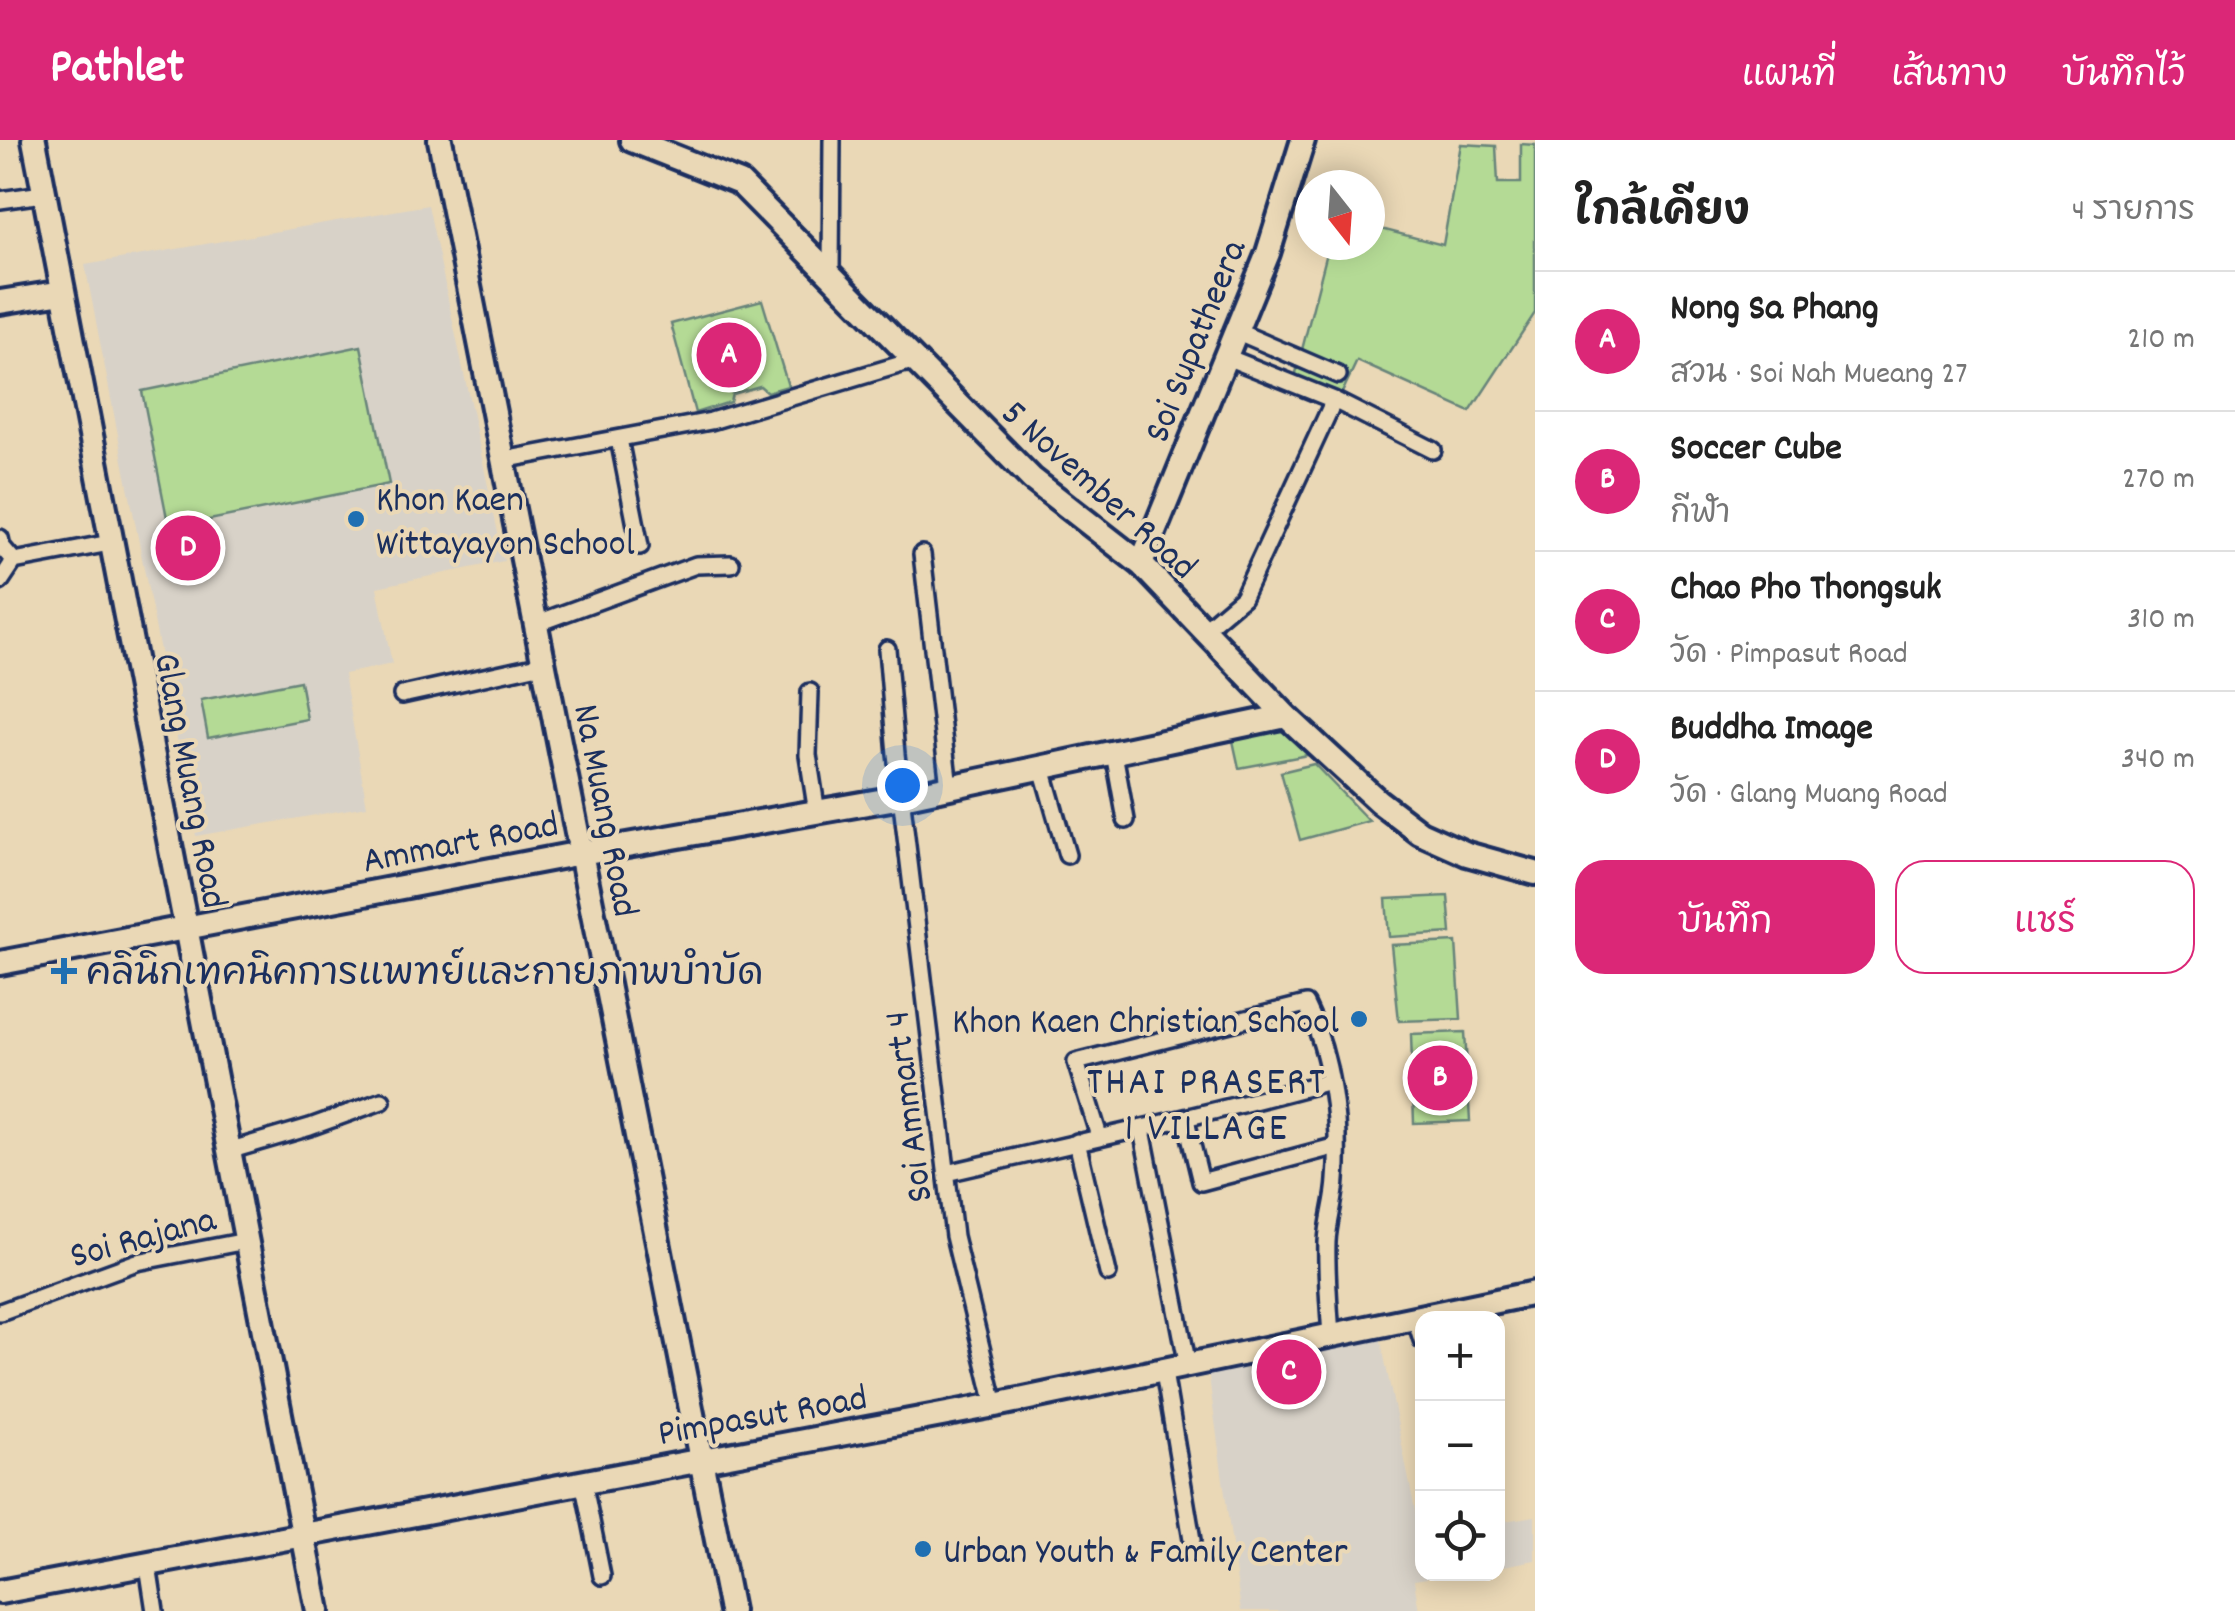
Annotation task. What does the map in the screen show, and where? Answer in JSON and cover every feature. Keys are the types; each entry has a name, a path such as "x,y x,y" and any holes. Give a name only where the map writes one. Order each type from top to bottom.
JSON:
{"street":[{"name":"Glang Muang Road","path":"34,140 318,1611"},
{"name":"Na Muang Road","path":"440,140 731,1611"},
{"name":"5 November Road","path":"632,140 740,183 1032,479 1141,564 1286,716 1378,801 1420,833 1467,854 1535,874"},
{"path":"831,273 832,140"},
{"name":"Soi Supatheera","path":"1141,564 1268,253 1304,140"},
{"path":"0,200 43,194"},
{"path":"0,302 63,292"},
{"path":"1236,331 1338,375"},
{"path":"1224,356 1334,400 1434,450"},
{"path":"503,460 712,421 912,360"},
{"path":"1204,630 1243,597 1334,400"},
{"path":"618,438 640,546"},
{"path":"0,538 2,547 14,560"},
{"path":"0,582 14,560 110,543"},
{"path":"922,554 949,788"},
{"path":"535,624 696,566 730,564"},
{"name":"Soi Ammart 4","path":"887,649 954,1236 995,1405"},
{"path":"402,695 543,664"},
{"path":"810,692 808,755 817,812"},
{"name":"Ammart Road","path":"0,963 581,852 949,788 1286,716"},
{"path":"1114,752 1126,820"},
{"path":"1042,768 1067,855"},
{"path":"1099,1136 1076,1062 1306,1004 1317,1024 1330,1081 1337,1146 1327,1238 1331,1336"},
{"path":"947,1173 1099,1136 1186,1120 1330,1081"},
{"path":"228,1151 382,1101"},
{"path":"1186,1120 1201,1182 1337,1146"},
{"path":"1142,1130 1188,1366"},
{"path":"1077,1142 1108,1273"},
{"name":"Soi Rajana","path":"0,1312 137,1262 246,1241"},
{"name":"Pimpasut Road","path":"1477,1311 1535,1293"},
{"name":"Pimpasut Road","path":"0,1592 995,1405 1331,1336 1415,1329"},
{"path":"1164,1372 1192,1540"},
{"path":"583,1482 602,1576"},
{"path":"148,1565 155,1611"}],"shaded area":[{"name":"Khon Kaen Wittayayon School","path":"428,205 504,561 377,587 392,664 344,674 367,806 196,836 85,265"},
{"path":"1378,1326 1415,1510 1414,1580 1419,1611 1241,1611 1207,1363"},
{"path":"1535,1516 1535,1560 1505,1566 1505,1521"}],"green space":[{"path":"1461,144 1496,146 1498,183 1521,183 1521,144 1535,145 1535,313 1470,412 1357,361 1341,395 1295,377 1325,260 1385,260 1385,230 1443,245"},
{"path":"762,300 788,386 767,392 760,386 732,394 730,402 695,413 671,324"},
{"path":"361,346 389,484 169,528 142,391"},
{"path":"300,681 307,719 208,738 201,700"},
{"path":"1280,727 1313,754 1239,768 1232,736"},
{"path":"1314,764 1369,821 1300,840 1281,772"},
{"path":"1448,896 1451,933 1389,937 1386,899"},
{"path":"1456,942 1461,1019 1399,1021 1391,945"},
{"path":"1465,1032 1470,1121 1414,1123 1411,1034"}],"water":[{"path":"751,331 759,348 757,365 745,375 729,377 718,365 713,341"}],"place":[{"name":"Nong Sa Phang","path":"729,355"},
{"name":"Khon Kaen Wittayayon School","path":"356,519"},
{"name":"Buddha Image","path":"188,548"},
{"name":"คลินิกเทคนิคการแพทย์และกายภาพบำบัด","path":"64,971"},
{"name":"Khon Kaen Christian School","path":"1359,1019"},
{"name":"Soccer Cube","path":"1440,1078"},
{"name":"Chao Pho Thongsuk","path":"1289,1372"},
{"name":"Urban Youth & Family Center","path":"923,1549"}],"district":[{"name":"THAI PRASERT 1 VILLAGE","path":"1207,1102"}]}
